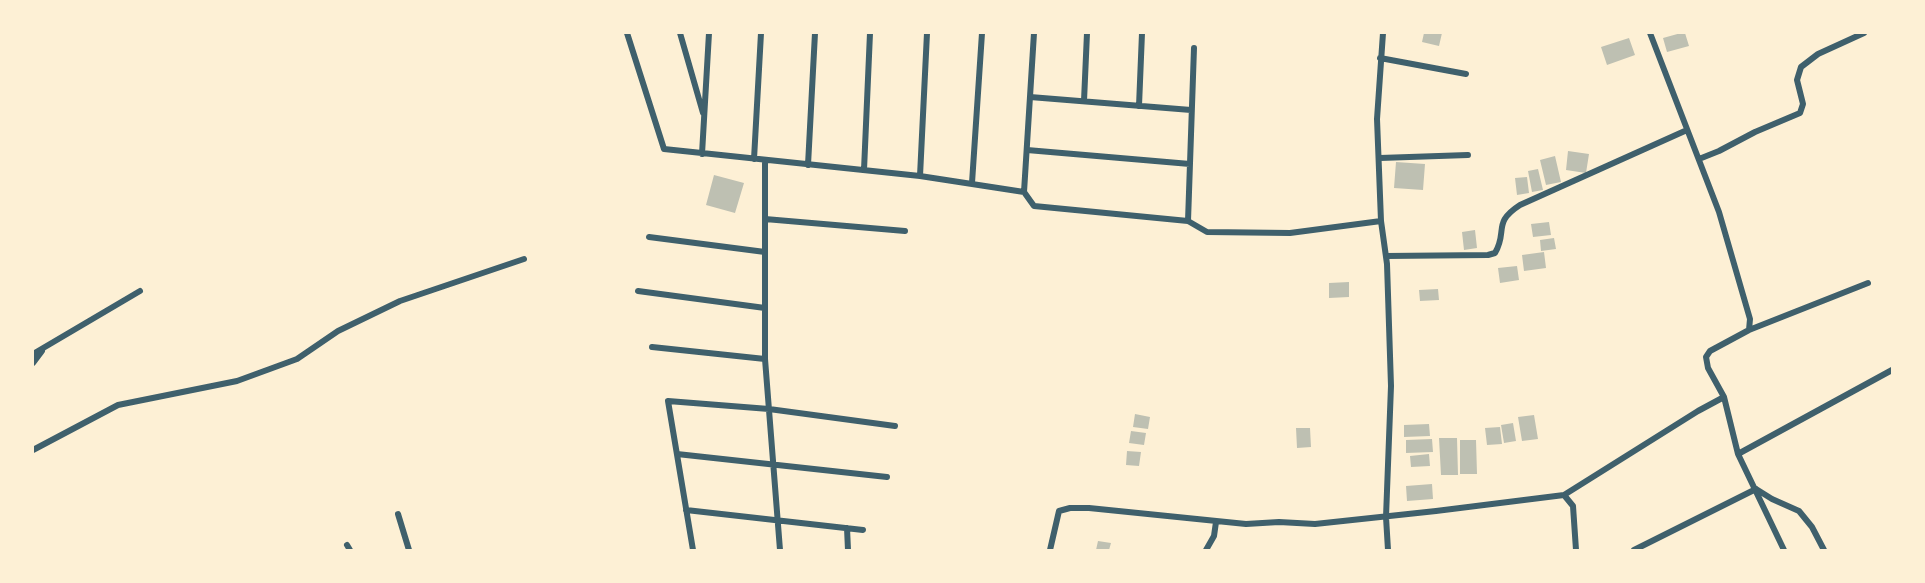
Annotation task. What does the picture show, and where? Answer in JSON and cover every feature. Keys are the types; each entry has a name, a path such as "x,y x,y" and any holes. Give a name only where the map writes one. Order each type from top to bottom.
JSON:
{"street":[{"path":"627,33 664,149 920,176 1024,192"},
{"path":"680,33 704,118"},
{"path":"702,154 709,33"},
{"path":"754,159 761,33"},
{"path":"808,165 815,33"},
{"path":"864,170 870,33"},
{"path":"920,176 927,33"},
{"path":"972,183 982,33"},
{"path":"1034,33 1024,192 1034,206 1188,221 1208,232 1290,233 1382,221"},
{"path":"1084,101 1087,33"},
{"path":"1139,106 1142,33"},
{"path":"1383,33 1377,118 1391,386 1386,517 1388,550"},
{"path":"1650,33 1719,212 1750,320 1749,330"},
{"path":"1699,159 1800,113 1803,104 1797,80 1798,70 1818,54 1864,33"},
{"path":"1188,221 1194,48"},
{"path":"1380,58 1466,74"},
{"path":"1030,97 1191,110"},
{"path":"1386,256 1488,255 1495,253 1503,219 1516,208 1687,130"},
{"path":"1027,150 1190,164"},
{"path":"1380,158 1468,155"},
{"path":"765,160 765,359 780,550"},
{"path":"765,219 905,231"},
{"path":"649,237 765,252"},
{"path":"33,450 118,405 247,377 297,359 338,331 400,301 524,259"},
{"path":"1784,550 1738,454 1724,397 1708,368 1706,357 1710,351 1749,330 1868,283"},
{"path":"33,354 140,291"},
{"path":"638,291 765,308"},
{"path":"652,347 765,359"},
{"path":"33,363 45,349"},
{"path":"1738,454 1892,370"},
{"path":"1050,550 1059,511 1070,508 1246,524 1279,522 1315,524 1564,495 1724,397"},
{"path":"693,550 668,400 769,409 895,426"},
{"path":"677,454 887,477"},
{"path":"1634,550 1756,489"},
{"path":"1756,489 1799,512 1818,536 1824,550"},
{"path":"1564,495 1573,506 1576,550"},
{"path":"687,510 863,530"},
{"path":"398,514 409,550"},
{"path":"1206,550 1214,536 1216,522"},
{"path":"847,528 848,550"}],"building":[{"path":"1424,33 1442,33 1439,46 1422,42"},
{"path":"1685,33 1689,46 1667,52 1663,38"},
{"path":"1629,38 1635,55 1607,65 1601,47"},
{"path":"1568,151 1589,154 1586,173 1566,170"},
{"path":"1555,156 1561,182 1546,185 1540,160"},
{"path":"1396,162 1425,164 1423,190 1394,188"},
{"path":"1538,169 1543,190 1532,192 1528,171"},
{"path":"714,175 744,183 735,213 706,205"},
{"path":"1527,177 1529,193 1517,195 1515,178"},
{"path":"1549,222 1551,235 1533,237 1531,224"},
{"path":"1475,230 1477,248 1464,250 1462,232"},
{"path":"1554,238 1556,249 1541,251 1540,240"},
{"path":"1544,252 1546,268 1524,271 1522,255"},
{"path":"1517,266 1519,280 1500,283 1498,268"},
{"path":"1349,282 1349,297 1329,298 1329,283"},
{"path":"1438,289 1439,300 1420,301 1419,290"},
{"path":"1135,414 1150,417 1148,429 1133,427"},
{"path":"1534,415 1538,439 1522,441 1518,417"},
{"path":"1513,423 1516,441 1504,443 1501,425"},
{"path":"1429,424 1430,436 1404,437 1404,425"},
{"path":"1500,427 1502,444 1487,445 1485,428"},
{"path":"1296,428 1310,428 1311,447 1297,448"},
{"path":"1131,431 1146,433 1144,445 1129,443"},
{"path":"1439,438 1457,438 1458,475 1441,475"},
{"path":"1432,439 1433,452 1406,453 1406,440"},
{"path":"1460,440 1476,440 1477,474 1460,474"},
{"path":"1127,451 1141,452 1139,466 1126,465"},
{"path":"1429,454 1430,466 1411,467 1410,456"},
{"path":"1432,484 1433,499 1407,501 1406,486"},
{"path":"1098,541 1111,543 1109,550 1096,550"}]}
